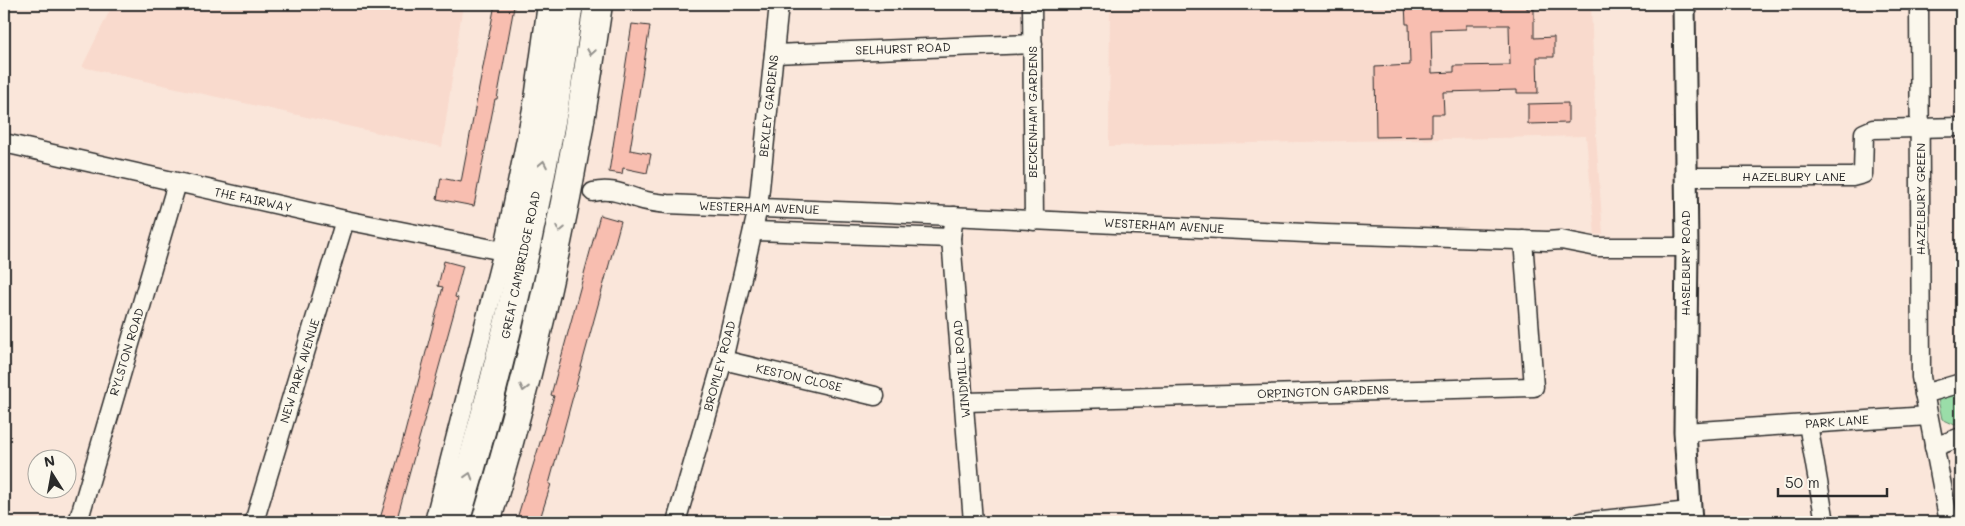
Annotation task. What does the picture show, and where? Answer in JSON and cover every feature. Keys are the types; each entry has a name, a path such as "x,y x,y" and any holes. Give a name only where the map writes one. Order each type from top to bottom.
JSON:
{"highway":[{"name":"GREAT CAMBRIDGE ROAD","path":"454,522 480,437 518,286 552,114 569,4"},
{"path":"486,522 581,189 598,4"}],"street":[{"path":"434,522 503,251 534,99 547,4"},
{"name":"BEXLEY GARDENS","path":"758,208 779,4"},
{"name":"BECKENHAM GARDENS","path":"1032,4 1034,221"},
{"name":"HASELBURY ROAD","path":"1684,4 1686,177 1685,432 1691,517"},
{"name":"HAZELBURY GREEN","path":"1920,4 1921,377 1924,394"},
{"name":"SELHURST ROAD","path":"774,54 1033,44"},
{"path":"1920,128 1961,127"},
{"name":"HAZELBURY LANE","path":"1686,177 1858,176 1863,174 1865,170 1864,134 1872,129 1920,128"},
{"name":"THE FAIRWAY","path":"4,143 345,220 503,251"},
{"name":"RYLSTON ROAD","path":"78,522 177,183"},
{"name":"WESTERHAM AVENUE","path":"581,189 603,199 622,202 641,200 667,204 857,211 1325,234 1561,240 1597,247 1686,247"},
{"name":"BROMLEY ROAD","path":"676,522 723,360 758,208"},
{"path":"855,235 857,211"},
{"name":"WINDMILL ROAD","path":"954,216 951,238 973,522"},
{"name":"NEW PARK AVENUE","path":"254,522 345,220"},
{"name":"WESTERHAM AVENUE","path":"753,231 951,238"},
{"name":"ORPINGTON GARDENS","path":"965,402 1534,387 1523,240"},
{"name":"KESTON CLOSE","path":"723,360 875,396"},
{"path":"1949,522 1924,394 1961,383"},
{"name":"PARK LANE","path":"1685,432 1928,416"},
{"path":"1808,424 1825,522"},
{"path":"1934,447 1961,437"},
{"path":"1582,522 1691,517"}],"shaded area":[{"path":"113,4 463,4 442,147 82,67"},
{"path":"1110,4 1591,4 1596,136 1603,234 1595,235 1586,136 1109,146"}],"green space":[{"path":"1961,391 1961,423 1955,425 1942,419 1938,399 1943,395"}],"building":[{"path":"495,4 514,7 474,206 437,199 441,178 461,182"},
{"path":"1405,4 1527,4 1527,9 1534,9 1534,38 1554,37 1554,57 1537,57 1538,93 1517,93 1517,90 1443,92 1444,114 1432,114 1432,136 1376,137 1375,67 1410,65 1409,24 1406,24","holes":["1466,25 1509,25 1510,65 1454,66 1454,72 1432,73 1431,30 1466,29"]},
{"path":"632,24 650,26 630,150 651,154 647,173 623,168 622,174 609,172"},
{"path":"1568,103 1568,123 1528,124 1528,104"},
{"path":"600,215 621,221 549,484 551,484 539,522 516,522 554,396 551,395"},
{"path":"444,261 463,266 455,297 458,298 396,522 379,522 399,455 443,287 438,286"}]}
